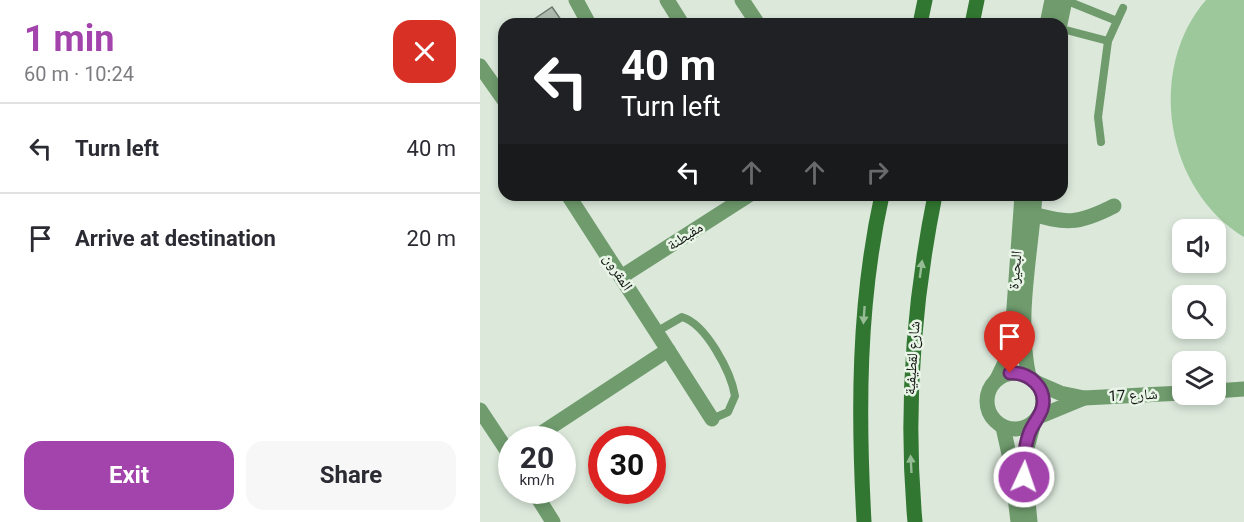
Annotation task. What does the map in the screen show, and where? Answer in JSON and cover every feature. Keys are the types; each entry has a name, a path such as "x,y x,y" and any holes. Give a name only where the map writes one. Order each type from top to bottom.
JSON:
{"street":[{"path":"576,0 586,18"},
{"path":"667,0 678,18"},
{"path":"742,0 754,18"},
{"path":"921,18 925,0"},
{"path":"973,18 977,0"},
{"path":"1048,18 1052,0"},
{"path":"1061,18 1065,0"},
{"path":"480,66 498,92"},
{"name":"المقرون","path":"572,201 712,419"},
{"name":"مقيطنة","path":"621,277 740,201"},
{"path":"864,522 859,436 861,344 870,261 881,201"},
{"name":"شارع لقطيفية","path":"915,522 910,434 912,353 923,253 934,201"},
{"path":"1025,207 1073,223 1088,219 1114,206"},
{"name":"البحيرة","path":"997,379 1011,350 1025,207"},
{"name":"البحيرة","path":"1025,207 1024,334 1033,380"},
{"path":"552,426 668,350"},
{"path":"1030,522 1024,459 1036,419 1042,396 1033,380 1017,373 997,379 988,390 987,404 992,418 1003,427 1023,429 1036,419"},
{"name":"شارع 17","path":"1033,380 1084,398"},
{"path":"1226,390 1244,389"},
{"name":"شارع 17","path":"1036,419 1084,398 1172,394"},
{"path":"480,410 498,436"},
{"path":"1003,427 1011,463 1017,522"},
{"path":"542,504 554,522"}],"lane":[{"path":"1065,0 1117,21"},
{"path":"1101,142 1098,117 1108,41 1123,8"},
{"path":"1068,30 1108,41"},
{"path":"656,332 682,317 695,324 706,337 726,370 735,396 728,412 712,419"}],"green space":[{"path":"1206,0 1244,0 1244,237 1226,223 1226,219 1217,216 1196,190 1181,160 1173,127 1171,93 1176,60 1187,28"}],"building":[{"path":"552,7 560,18 536,18"}],"route":[{"path":"1010,373 1023,374 1037,384 1043,403 1027,441 1024,477"}]}
